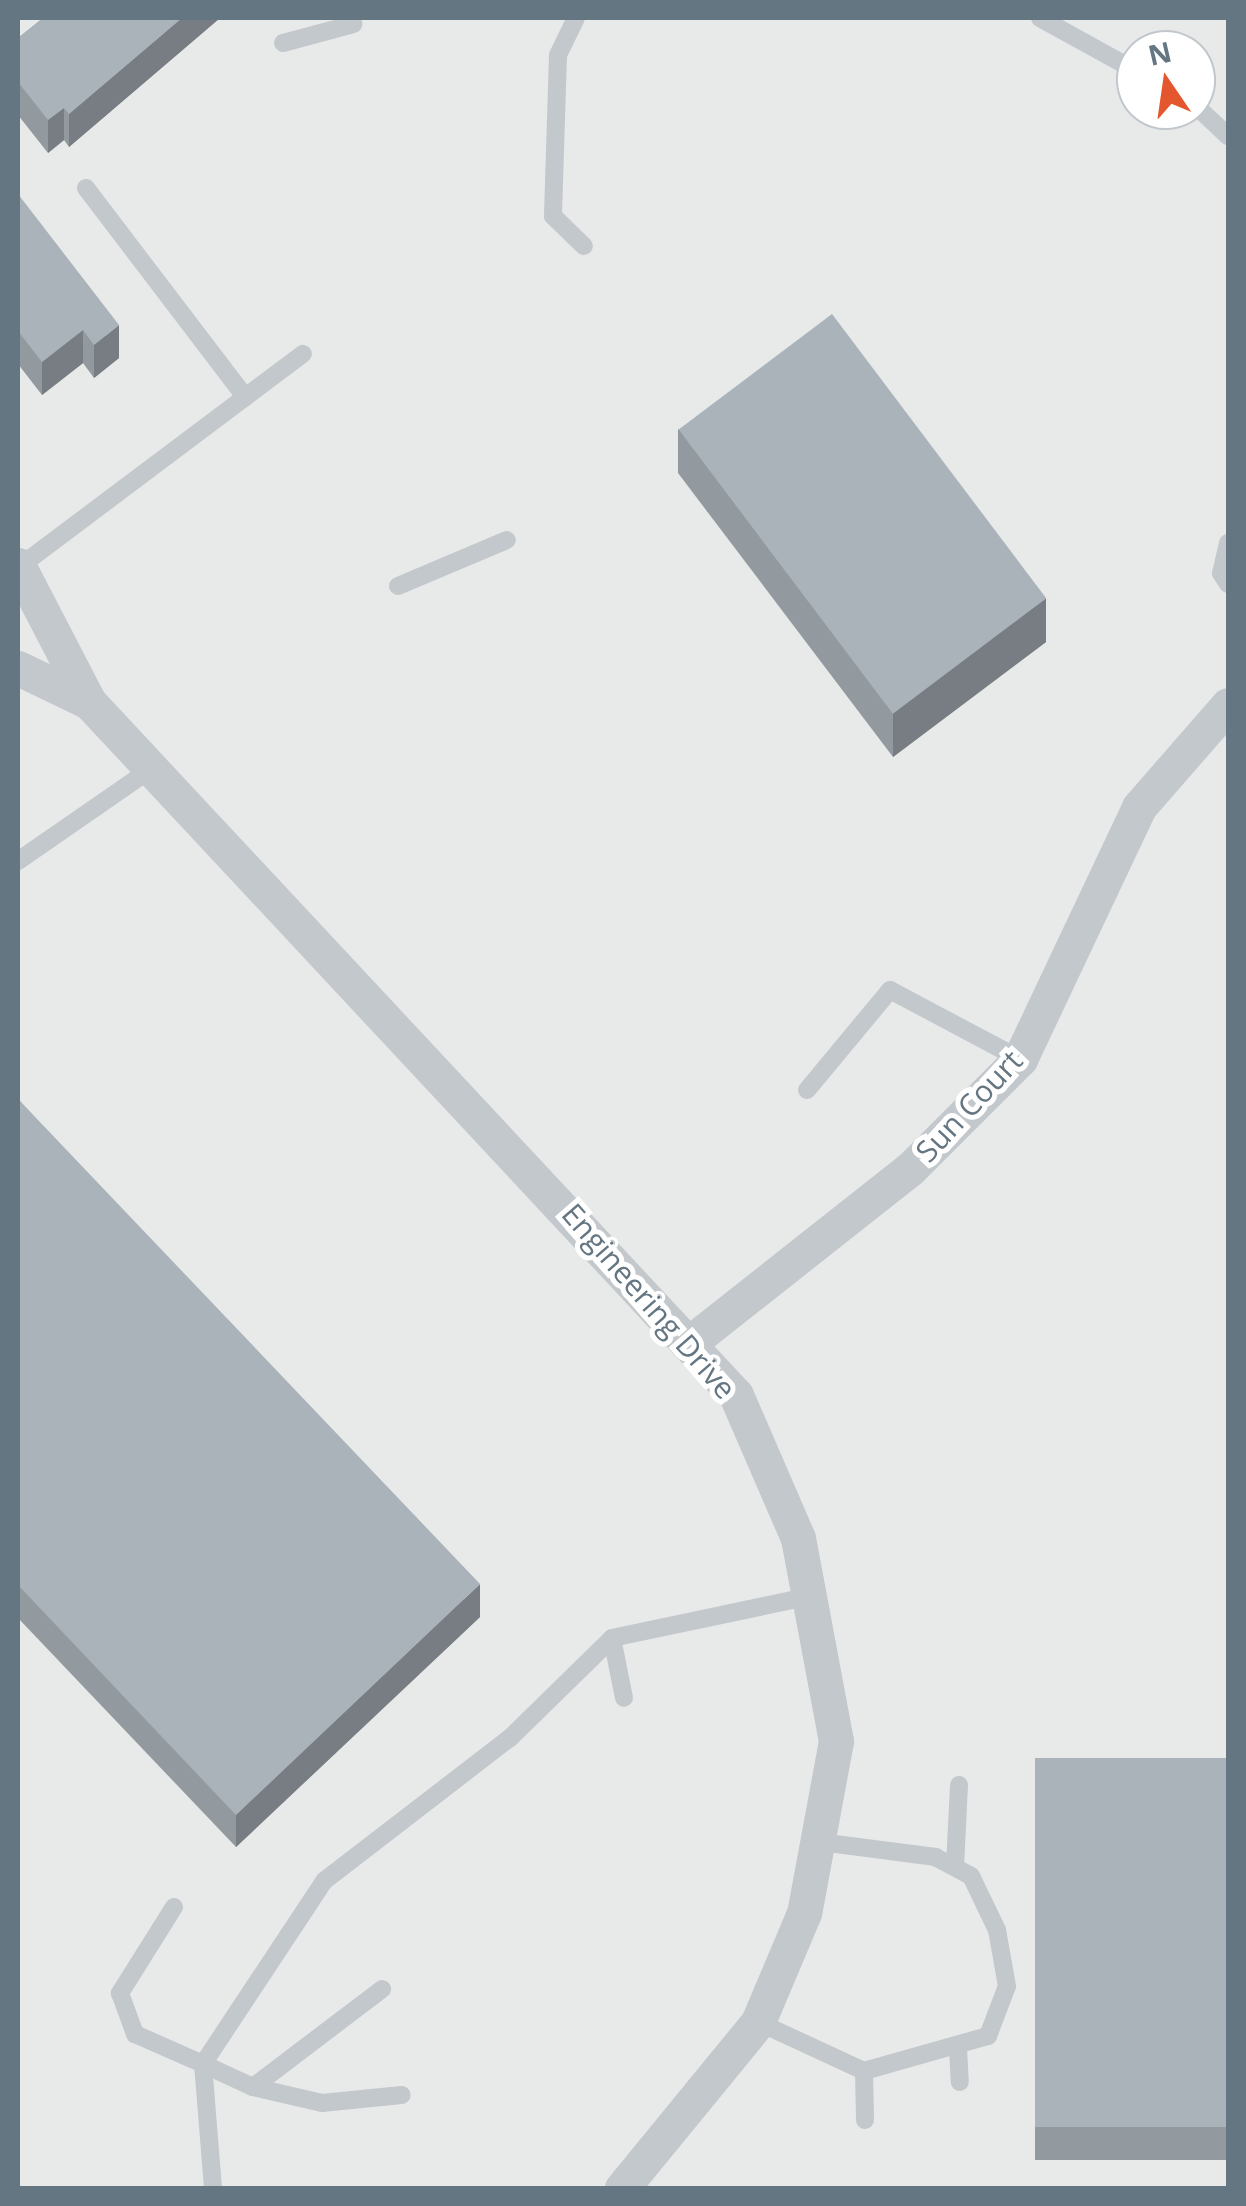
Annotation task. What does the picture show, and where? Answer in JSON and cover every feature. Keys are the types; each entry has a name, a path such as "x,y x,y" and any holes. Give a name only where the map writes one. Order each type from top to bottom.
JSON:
{"street":[{"name":"Engineering Drive","path":"18,566 89,702 692,1341 736,1395 772,1470 811,1596 836,1742 822,1842 758,2022 622,2188"},
{"name":"Engineering Drive","path":"18,668 89,702"},
{"name":"Sun Court","path":"692,1341 910,1168 1020,1059 1139,807 1228,705"}],"lane":[{"path":"576,18 558,56 553,216 584,246"},
{"path":"1040,18 1116,60"},
{"path":"283,43 354,24"},
{"path":"86,188 246,398"},
{"path":"18,566 303,354"},
{"path":"398,586 507,540"},
{"path":"1228,543 1221,573 1228,584"},
{"path":"18,861 151,769"},
{"path":"807,1090 890,990 1020,1059"},
{"path":"213,2188 203,2064 324,1881 510,1738 612,1638 811,1596"},
{"path":"612,1638 624,1698"},
{"path":"954,1867 959,1784"},
{"path":"758,2022 864,2072 958,2048 988,2036 1007,1986 997,1930 971,1876 954,1867 822,1842"},
{"path":"174,1907 120,1993 135,2034 253,2087 322,2103 402,2095"},
{"path":"253,2087 382,1989"},
{"path":"958,2048 960,2082"},
{"path":"864,2072 865,2120"}],"shaded area":[{"path":"18,18 1228,18 1228,2188 18,2188"}],"building":[{"path":"43,18 182,18 69,114 64,108 48,120 18,82 18,38"},
{"path":"18,194 119,325 94,345 83,330 42,362 18,331"},
{"path":"832,314 1046,598 893,714 679,430"},
{"path":"18,1099 480,1584 236,1815 18,1585"},
{"path":"1035,1758 1228,1758 1228,2127 1035,2127"}]}
